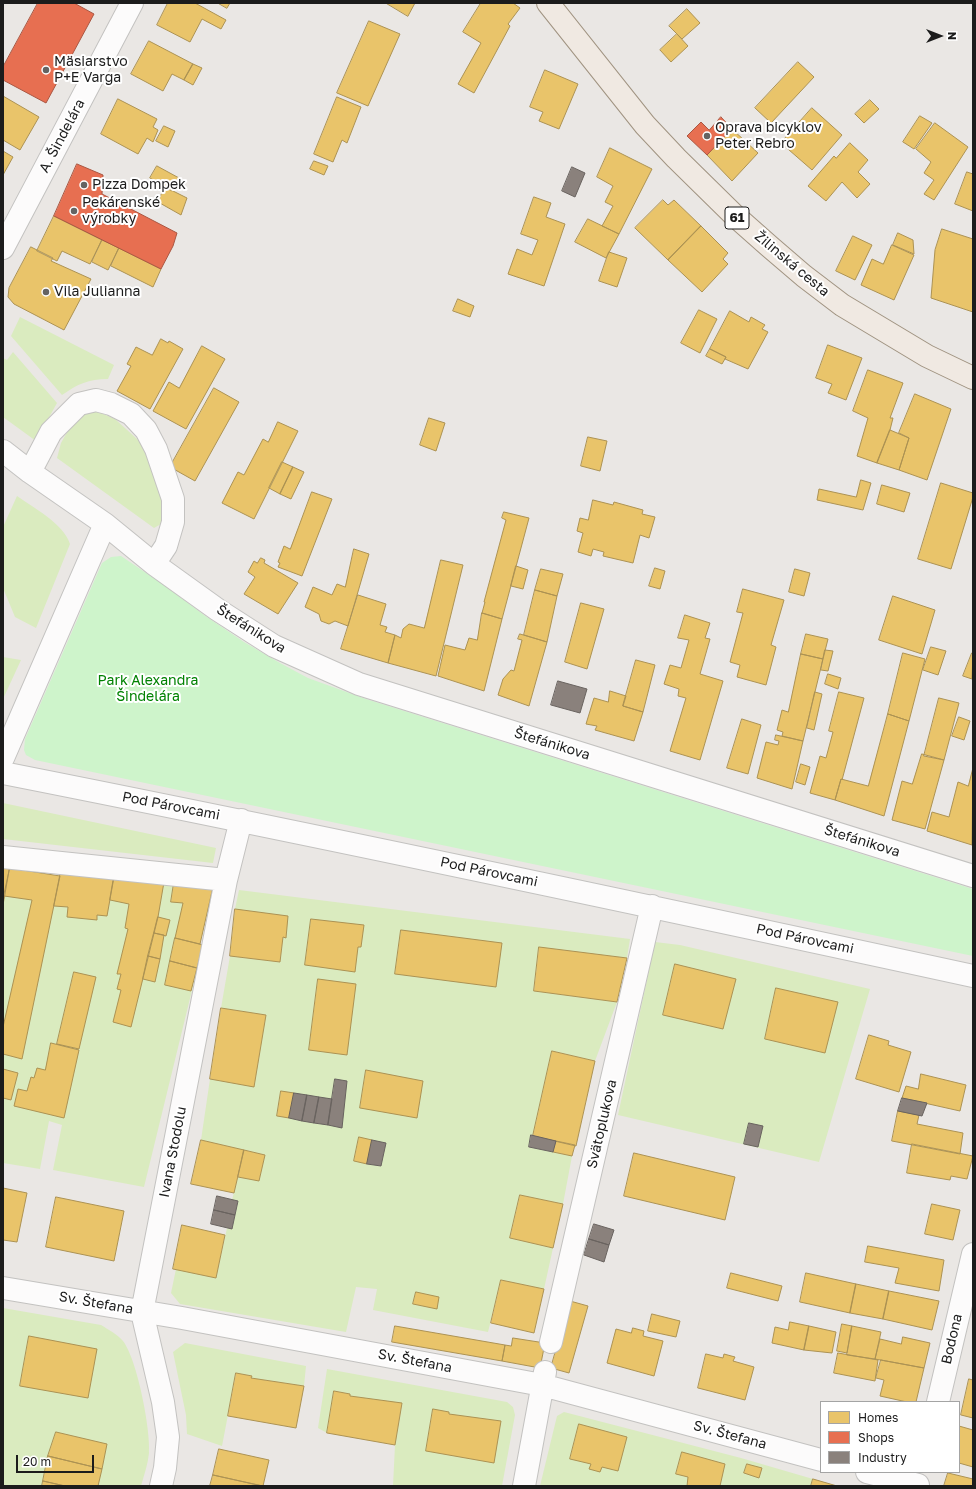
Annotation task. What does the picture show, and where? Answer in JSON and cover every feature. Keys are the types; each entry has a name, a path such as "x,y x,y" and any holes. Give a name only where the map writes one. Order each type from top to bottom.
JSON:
{"main road":[{"name":"Žilinská cesta","path":"548,3 645,125 734,215 769,246 804,276 842,305 927,356 973,378"}],"street":[{"name":"A. Šindelára","path":"3,248 132,3"},
{"path":"30,472 50,432 79,404 96,400 110,404 131,414 146,430 156,449 173,499 173,522 166,546 154,564"},
{"name":"Štefánikova","path":"3,452 105,524 154,564 218,610 274,646 359,684 973,876"},
{"path":"3,758 105,524"},
{"name":"Pod Párovcami","path":"3,773 241,820 652,906 973,976"},
{"name":"Ivana Stodolu","path":"161,1486 165,1468 168,1437 163,1402 142,1312 226,880 241,820"},
{"path":"3,857 226,880"},
{"name":"Svätoplukova","path":"552,1342 652,906"},
{"name":"Bodona","path":"938,1401 973,1254"},
{"name":"Sv. Štefana","path":"3,1288 543,1379 820,1460"},
{"path":"524,1486 543,1379"},
{"path":"872,1473 918,1486 921,1473"}],"green space":[{"path":"20,317 114,365 108,379 84,383 62,395 11,336"},
{"path":"13,352 57,403 36,441 3,417 3,358 7,360"},
{"path":"94,410 115,419 147,448 167,507 161,524 154,528 57,458 61,443 75,418"},
{"path":"17,496 55,523 67,537 70,544 36,628 15,617 3,588 3,527"},
{"name":"Park Alexandra Šindelára","path":"121,556 244,642 308,678 366,699 973,889 973,956 35,760 26,755 24,750 25,739 102,563 111,557"},
{"path":"3,657 21,660 3,699"},
{"path":"3,803 216,848 213,863 3,839"},
{"path":"3,865 10,868 60,876 61,871 213,887 200,944 203,945 144,1187 53,1170 62,1125 49,1121 40,1169 3,1163"},
{"path":"239,890 630,939 627,958 539,948 534,991 617,1002 595,1061 553,1051 533,1136 531,1136 529,1147 572,1156 563,1204 520,1195 510,1238 553,1248 544,1289 501,1280 488,1332 373,1310 377,1289 356,1287 346,1332 180,1304 171,1293 176,1269 216,1278 227,1228 232,1229 238,1202 232,1200 238,1177 259,1181 265,1155 201,1140 210,1079 254,1086 266,1015 221,1008 230,956 280,962 283,937 286,937 235,909"},
{"path":"655,942 680,945 870,989 819,1162 618,1115"},
{"path":"3,1308 101,1325 116,1334 123,1341 128,1350 138,1378 148,1428 149,1453 141,1486 3,1486"},
{"path":"185,1343 306,1366 304,1386 251,1378 252,1376 236,1373 222,1446 187,1434 186,1415 173,1352"},
{"path":"327,1369 507,1402 513,1407 515,1415 502,1486 393,1486 395,1445 402,1404 350,1396 350,1394 335,1391 327,1433 318,1428"},
{"path":"564,1412 741,1458 837,1486 540,1486 557,1416"}],"building: Homes":[{"path":"168,3 195,3 226,20 221,29 202,19 190,42 157,25"},
{"path":"218,3 230,3 227,8"},
{"path":"386,3 415,3 408,16"},
{"path":"481,3 513,3 520,8 508,24 510,26 474,93 458,84 481,43 463,32"},
{"path":"687,9 700,23 682,39 669,26"},
{"path":"369,21 400,34 368,106 337,93"},
{"path":"677,34 688,46 671,62 660,50"},
{"path":"149,41 193,64 184,80 172,74 163,91 131,74"},
{"path":"798,62 814,77 771,123 755,108"},
{"path":"193,64 202,68 193,85 184,80"},
{"path":"545,70 578,84 559,129 539,121 543,112 530,107"},
{"path":"3,96 39,117 20,150 3,140"},
{"path":"337,97 361,107 347,143 342,140 333,162 314,154"},
{"path":"118,99 157,119 153,127 158,130 153,142 147,138 138,154 101,134"},
{"path":"870,100 879,109 864,123 855,114"},
{"path":"812,108 842,135 812,170 781,143"},
{"path":"920,116 932,123 914,149 903,142"},
{"path":"935,123 968,147 934,200 924,194 934,180 924,173 931,162 916,149"},
{"path":"164,126 175,131 168,147 156,141"},
{"path":"732,129 758,153 732,181 707,155"},
{"path":"850,143 868,160 858,172 870,184 857,198 842,182 826,201 808,186 834,156 836,158"},
{"path":"610,148 652,169 619,234 602,226 613,206 605,202 613,186 597,177"},
{"path":"3,151 13,157 3,175"},
{"path":"314,161 328,166 324,175 310,169"},
{"path":"157,166 179,178 172,191 150,178"},
{"path":"967,172 973,174 973,211 955,204"},
{"path":"165,187 187,198 181,215 158,202"},
{"path":"534,197 551,203 546,217 565,224 544,286 508,274 517,249 532,255 538,240 521,234"},
{"path":"663,200 668,205 674,200 701,226 668,260 635,228"},
{"path":"54,216 102,240 90,264 62,251 57,261 37,251"},
{"path":"588,219 619,234 606,258 575,242"},
{"path":"701,226 728,253 723,259 728,264 702,292 668,260"},
{"path":"942,229 973,239 973,312 931,298 935,250"},
{"path":"898,233 913,240 914,254 893,245"},
{"path":"853,236 872,245 855,280 836,271"},
{"path":"102,240 119,248 108,270 92,262"},
{"path":"892,245 914,255 894,300 861,285 872,259 883,264"},
{"name":"Vila Julianna","path":"31,247 53,258 51,261 91,279 64,330 14,304 8,297 9,288"},
{"path":"119,248 161,269 153,287 111,266"},
{"path":"609,252 627,258 617,287 599,281"},
{"path":"458,299 474,306 470,317 453,311"},
{"path":"699,310 717,319 700,353 681,343"},
{"path":"730,311 749,322 751,317 765,325 762,329 768,332 748,369 725,359 726,357 710,349"},
{"path":"161,339 168,343 169,341 183,349 150,409 117,391 131,366 127,364 136,347 152,355"},
{"path":"828,345 862,358 846,400 828,393 832,384 816,378"},
{"path":"202,346 225,359 186,429 153,411 169,382 179,388"},
{"path":"710,349 726,357 722,364 706,356"},
{"path":"868,370 903,383 890,418 893,418 890,430 877,463 857,456 868,418 853,411"},
{"path":"214,388 239,402 195,481 170,467"},
{"path":"915,394 951,409 927,480 899,470 909,438 899,433"},
{"path":"429,418 445,423 436,451 420,445"},
{"path":"278,422 298,431 254,519 222,503 238,472 244,475 263,439 268,442"},
{"path":"890,430 909,438 899,470 877,463"},
{"path":"588,437 607,441 600,471 581,466"},
{"path":"282,462 293,467 280,494 269,488"},
{"path":"293,467 304,472 291,499 280,494"},
{"path":"861,480 871,483 863,510 817,500 819,489 856,497"},
{"path":"941,483 973,493 951,569 918,559"},
{"path":"882,485 910,493 904,512 877,504"},
{"path":"312,492 332,499 302,576 278,567 280,563 278,562 284,546 290,549"},
{"path":"593,500 613,505 614,502 643,510 642,514 655,517 649,538 640,535 633,563 603,556 604,552 593,549 591,556 578,552 583,533 577,531 580,518 588,520"},
{"path":"504,512 529,518 502,619 482,613 506,520 502,518"},
{"path":"354,549 369,554 348,626 335,621 329,624 321,621 319,614 305,607 313,587 332,595 337,584 345,587"},
{"path":"261,558 265,560 264,563 298,583 278,614 244,594 255,577 248,572 254,561 257,563"},
{"path":"441,560 463,565 436,676 388,663 395,635 401,638 403,629 409,624 424,628"},
{"path":"516,566 528,570 523,589 511,586"},
{"path":"655,568 665,571 660,589 649,586"},
{"path":"541,569 563,574 557,596 535,590"},
{"path":"795,569 810,573 804,596 789,592"},
{"path":"743,589 784,600 771,645 776,647 766,685 737,677 740,665 730,662 743,613 737,612"},
{"path":"535,590 557,596 547,642 524,635"},
{"path":"358,595 386,604 380,625 387,627 385,632 395,635 388,663 341,649"},
{"path":"893,596 935,610 922,654 879,640"},
{"path":"581,603 604,609 587,669 565,662"},
{"path":"482,613 502,619 484,691 438,676 445,645 465,650 469,638 477,640"},
{"path":"685,615 710,623 705,638 710,639 700,674 723,681 700,760 670,751 686,698 678,696 679,689 664,684 670,665 681,668 689,640 678,638"},
{"path":"520,634 547,642 529,706 498,695 503,679 511,670 514,671 522,640 518,639"},
{"path":"806,634 828,639 823,659 801,654"},
{"path":"931,647 946,651 938,675 923,670"},
{"path":"825,650 833,651 828,671 821,670"},
{"path":"903,653 925,659 909,721 888,714"},
{"path":"973,653 972,679 963,676"},
{"path":"801,654 823,659 803,741 782,736 783,732 777,730 782,710 788,712"},
{"path":"636,660 655,665 643,712 623,706"},
{"path":"828,674 841,678 838,689 825,684"},
{"path":"610,691 626,696 623,706 643,712 634,741 595,730 597,726 586,724 594,698 608,702"},
{"path":"815,692 822,694 814,730 807,728"},
{"path":"839,692 864,698 842,780 841,779 835,800 810,793 820,756 826,758 833,732 829,731"},
{"path":"939,698 959,703 944,760 924,756"},
{"path":"888,714 909,721 884,816 835,800 841,779 868,786"},
{"path":"959,717 970,721 964,740 952,736"},
{"path":"742,719 761,725 748,774 727,768"},
{"path":"776,735 803,741 792,789 757,778 766,742 778,745 779,741 775,740"},
{"path":"922,754 944,760 925,829 892,820 902,781 912,784"},
{"path":"801,764 810,767 805,785 796,782"},
{"path":"973,768 972,845 927,831 932,812 949,817 958,782 968,786"},
{"path":"3,865 10,865 3,905"},
{"path":"10,868 60,876 22,1059 3,1054 3,1027 32,900 4,896"},
{"path":"61,871 114,877 107,916 97,915 97,920 67,917 68,907 54,906"},
{"path":"114,877 164,882 158,917 131,1027 113,1022 121,990 117,989 121,974 117,974 128,929 125,928 129,904 110,900"},
{"path":"174,883 213,887 200,944 175,938 183,903 171,902"},
{"path":"235,909 288,916 286,938 283,937 280,962 230,956"},
{"path":"158,917 170,920 166,936 154,933"},
{"path":"311,919 364,925 361,947 358,947 355,972 305,965"},
{"path":"401,930 502,943 496,987 395,974"},
{"path":"154,933 164,935 160,959 148,956"},
{"path":"175,938 203,945 197,968 170,961"},
{"path":"539,947 627,958 617,1002 534,991"},
{"path":"148,956 160,959 155,982 143,979"},
{"path":"170,961 197,968 191,991 165,985"},
{"path":"675,964 736,979 723,1029 663,1015"},
{"path":"74,972 96,977 79,1049 57,1044"},
{"path":"318,979 356,984 347,1055 309,1050"},
{"path":"776,988 838,1002 825,1053 765,1039"},
{"path":"221,1008 266,1015 254,1087 210,1079"},
{"path":"869,1035 889,1041 888,1045 911,1052 899,1092 856,1079"},
{"path":"51,1043 79,1050 64,1118 14,1106 18,1089 27,1091 31,1077 34,1078 37,1068 45,1070"},
{"path":"552,1051 595,1061 576,1146 533,1136"},
{"path":"3,1069 18,1073 11,1100 3,1098"},
{"path":"366,1070 423,1081 417,1118 360,1108"},
{"path":"921,1074 966,1085 960,1111 902,1098 906,1086 918,1089"},
{"path":"281,1091 294,1093 289,1118 277,1116"},
{"path":"898,1111 919,1115 917,1124 963,1133 960,1154 892,1141"},
{"path":"359,1137 372,1140 367,1164 354,1161"},
{"path":"201,1140 244,1150 234,1193 191,1184"},
{"path":"556,1141 575,1145 572,1156 553,1152"},
{"path":"912,1144 973,1156 967,1179 951,1176 950,1180 907,1173"},
{"path":"244,1150 265,1155 259,1181 238,1177"},
{"path":"634,1153 735,1177 725,1220 624,1196"},
{"path":"3,1188 27,1193 17,1242 3,1240"},
{"path":"520,1195 563,1204 553,1248 510,1238"},
{"path":"56,1197 124,1211 114,1261 46,1247"},
{"path":"932,1204 960,1210 953,1240 925,1234"},
{"path":"182,1225 225,1235 216,1278 173,1269"},
{"path":"868,1246 944,1260 939,1291 895,1283 899,1268 865,1262"},
{"path":"731,1273 782,1286 778,1301 727,1288"},
{"path":"806,1273 856,1284 850,1313 800,1302"},
{"path":"501,1280 544,1289 534,1333 491,1323"},
{"path":"856,1284 889,1291 883,1319 850,1313"},
{"path":"889,1291 939,1301 932,1330 883,1319"},
{"path":"416,1292 439,1297 437,1309 413,1304"},
{"path":"570,1301 588,1306 569,1373 551,1368"},
{"path":"652,1314 680,1321 676,1337 648,1331"},
{"path":"790,1322 809,1326 804,1350 772,1343 775,1327 788,1330"},
{"path":"842,1324 852,1326 847,1353 837,1351"},
{"path":"395,1326 505,1345 502,1361 392,1342"},
{"path":"809,1326 836,1332 832,1353 804,1350"},
{"path":"852,1326 881,1332 875,1359 847,1355"},
{"path":"633,1328 644,1331 643,1336 663,1341 654,1376 607,1363 616,1329 631,1333"},
{"path":"29,1336 97,1349 88,1398 20,1386"},
{"path":"903,1337 930,1343 924,1368 875,1359 880,1339 901,1344"},
{"path":"513,1338 545,1343 540,1368 502,1361 505,1345 511,1346"},
{"path":"838,1353 878,1360 875,1381 834,1373"},
{"path":"706,1354 723,1358 724,1354 735,1357 733,1361 754,1367 745,1400 698,1388"},
{"path":"881,1360 924,1368 916,1401 902,1401 880,1396 884,1380 876,1378"},
{"path":"236,1373 252,1376 251,1378 304,1386 296,1428 228,1416"},
{"path":"969,1379 973,1380 973,1418 961,1415"},
{"path":"334,1391 350,1394 350,1396 402,1403 395,1445 327,1433"},
{"path":"433,1409 449,1412 449,1414 501,1421 494,1463 426,1451"},
{"path":"579,1424 627,1437 618,1471 602,1467 600,1472 589,1469 591,1464 570,1459"},
{"path":"960,1426 973,1430 973,1467 960,1463"},
{"path":"56,1432 107,1444 102,1469 48,1456"},
{"path":"219,1449 269,1460 263,1486 213,1475"},
{"path":"682,1452 725,1464 720,1486 687,1486 688,1477 676,1474"},
{"path":"48,1456 102,1469 98,1486 65,1486 43,1481"},
{"path":"747,1464 762,1468 759,1478 744,1473"},
{"path":"948,1473 973,1479 973,1486 944,1486"},
{"path":"213,1475 262,1486 210,1486"},
{"path":"813,1479 837,1486 811,1486"},
{"path":"43,1481 65,1486 42,1486"}],"building: Shops":[{"path":"38,3 74,3 94,14 46,103 3,80 3,67"},
{"path":"721,117 732,129 707,155 687,136 701,122 709,130"},
{"path":"77,164 103,175 102,194 177,233 173,246 161,269 54,216"}],"building: Industry":[{"path":"572,167 585,173 575,197 562,191"},
{"path":"558,681 587,689 580,713 551,705"},
{"path":"335,1079 347,1081 342,1128 328,1125"},
{"path":"294,1093 307,1095 302,1121 289,1118"},
{"path":"307,1095 319,1097 314,1123 302,1121"},
{"path":"319,1097 332,1099 328,1125 314,1123"},
{"path":"902,1098 927,1103 922,1116 898,1111"},
{"path":"749,1123 763,1126 758,1147 744,1144"},
{"path":"531,1135 556,1141 553,1152 529,1147"},
{"path":"372,1140 386,1143 381,1166 367,1164"},
{"path":"217,1196 238,1201 235,1215 214,1210"},
{"path":"214,1210 235,1215 232,1229 211,1224"},
{"path":"594,1224 614,1230 609,1245 589,1239"},
{"path":"589,1239 609,1245 604,1262 584,1255"}],"place":[{"name":"Mäsiarstvo P+E Varga","path":"46,70"},
{"name":"Oprava bicyklov Peter Rebro","path":"707,136"},
{"name":"Pizza Dompek","path":"84,185"},
{"name":"Pekárenské výrobky","path":"74,211"},
{"name":"Vila Julianna","path":"46,292"}]}
